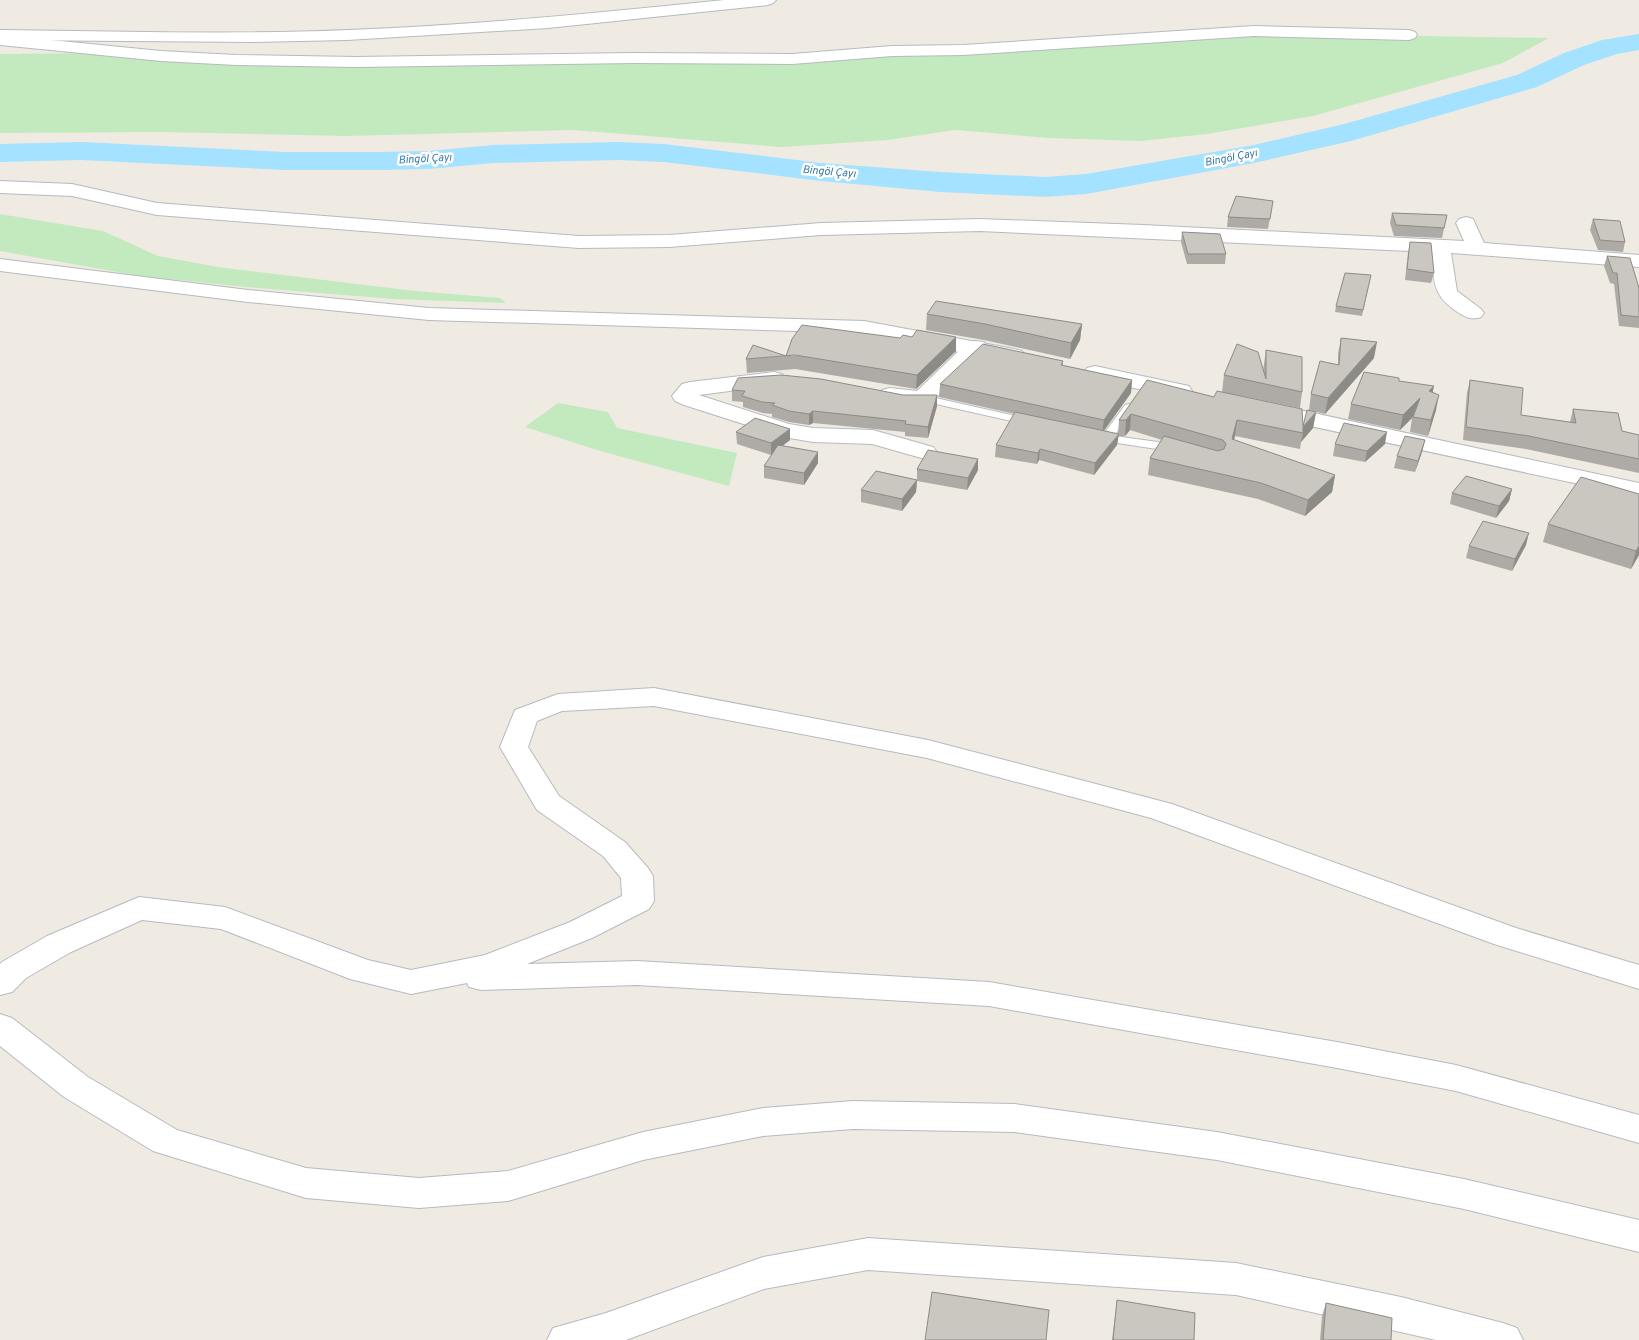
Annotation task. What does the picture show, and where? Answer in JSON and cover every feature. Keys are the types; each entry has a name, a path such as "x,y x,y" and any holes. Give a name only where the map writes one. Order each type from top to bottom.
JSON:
{"street":[{"path":"0,35 255,37 347,35 548,23 768,0"},
{"path":"0,40 161,56 236,60 356,62 634,58 792,59 892,51 972,50 1254,31 1408,35"},
{"path":"0,187 72,190 157,209 579,242 669,241 821,230 980,225 1440,246 1639,261"},
{"path":"1466,223 1476,248"},
{"path":"1440,246 1447,293 1455,301 1474,313"},
{"path":"0,265 248,296 429,314 743,325 864,327 976,347 1033,360"},
{"path":"795,378 711,385 690,389 683,396 784,430 813,435 873,410 922,398 976,347"},
{"path":"1080,370 1140,392 1203,396"},
{"path":"1252,407 1639,490"},
{"path":"873,410 925,452"},
{"path":"411,982 491,966 581,930 638,901 637,876 614,849 548,803 514,747 525,716 558,703 654,697 928,749 1161,811 1505,936 1639,978"},
{"path":"0,983 14,970 59,944 139,908 225,918 362,971 411,982 637,972 989,994 1327,1053 1456,1078 1639,1129"},
{"path":"0,1027 76,1087 166,1141 306,1183 419,1193 508,1186 643,1146 763,1122 853,1115 1014,1118 1217,1146 1464,1194 1639,1236"},
{"path":"567,1340 606,1330 763,1273 868,1254 1236,1279 1401,1314 1503,1340"}],"lane":[{"path":"1106,439 1140,392"},
{"path":"922,398 1045,425"},
{"path":"1089,435 1158,446 1187,454"}],"green space":[{"path":"1302,34 1549,38 1503,63 1313,116 1207,134 1140,141 1050,138 955,130 888,140 781,147 574,130 347,136 159,132 0,133 0,54 93,53 189,63 783,54 983,48"},
{"path":"0,214 103,231 158,256 218,267 415,291 500,298 506,303 393,299 140,276 0,251"},
{"path":"558,403 608,412 617,428 737,453 729,486 600,451 525,427"}],"building":[{"path":"1236,196 1273,201 1270,219 1228,217"},
{"path":"1392,213 1447,215 1444,228 1396,225"},
{"path":"1593,219 1620,221 1625,242 1600,240"},
{"path":"1182,232 1220,234 1226,254 1188,254"},
{"path":"1410,242 1431,243 1434,273 1407,269"},
{"path":"1607,256 1630,258 1639,288 1639,317 1621,315 1617,273 1613,273"},
{"path":"1345,273 1371,275 1363,310 1336,306"},
{"path":"936,301 1082,324 1071,343 985,324 927,314"},
{"path":"802,325 900,338 903,335 912,337 917,330 956,337 917,375 795,355 786,356 792,339"},
{"path":"1341,338 1377,342 1328,398 1311,394 1320,361 1339,365"},
{"path":"983,344 1063,361 1061,365 1132,380 1104,420 940,384"},
{"path":"1237,344 1258,352 1266,379 1266,350 1302,357 1302,392 1224,375"},
{"path":"753,345 785,356 746,359"},
{"path":"1364,372 1399,378 1399,381 1434,386 1429,391 1439,395 1431,420 1413,417 1420,398 1403,415 1351,404"},
{"path":"781,375 821,379 903,395 937,395 928,427 905,424 906,421 813,411 809,414 789,411 772,405 775,403 762,402 742,396 745,391 732,390 738,378"},
{"path":"1147,380 1214,397 1217,391 1302,409 1303,426 1307,410 1316,412 1303,427 1303,433 1237,420 1232,439 1335,475 1308,500 1261,483 1150,458 1164,436 1218,451 1224,449 1226,444 1223,440 1131,414 1126,420 1119,420"},
{"path":"1470,380 1523,388 1521,415 1576,423 1573,409 1618,413 1622,431 1639,435 1639,459 1529,436 1466,427"},
{"path":"1015,412 1119,434 1095,463 1040,449 1038,453 996,445"},
{"path":"755,418 790,429 771,443 736,432"},
{"path":"1344,423 1387,432 1367,451 1335,444"},
{"path":"1405,436 1425,440 1418,461 1397,456"},
{"path":"778,445 818,452 804,473 764,466"},
{"path":"928,450 978,459 968,478 917,469"},
{"path":"876,471 917,480 902,499 861,490"},
{"path":"1466,476 1512,489 1499,506 1452,493"},
{"path":"1581,477 1639,494 1639,546 1636,551 1548,524"},
{"path":"1483,521 1529,533 1515,559 1469,546"},
{"path":"932,1292 1049,1310 1046,1340 925,1340"},
{"path":"1117,1300 1195,1313 1194,1340 1113,1340"},
{"path":"1326,1303 1392,1318 1391,1340 1323,1340"}],"waterway":[{"name":"Bingöl Çayı","path":"0,153 81,151 285,161 381,161 429,160 493,154 618,151 664,153 821,172 940,182 1045,187 1086,184 1254,154 1351,132 1527,81 1574,59 1612,46 1639,42"}]}
